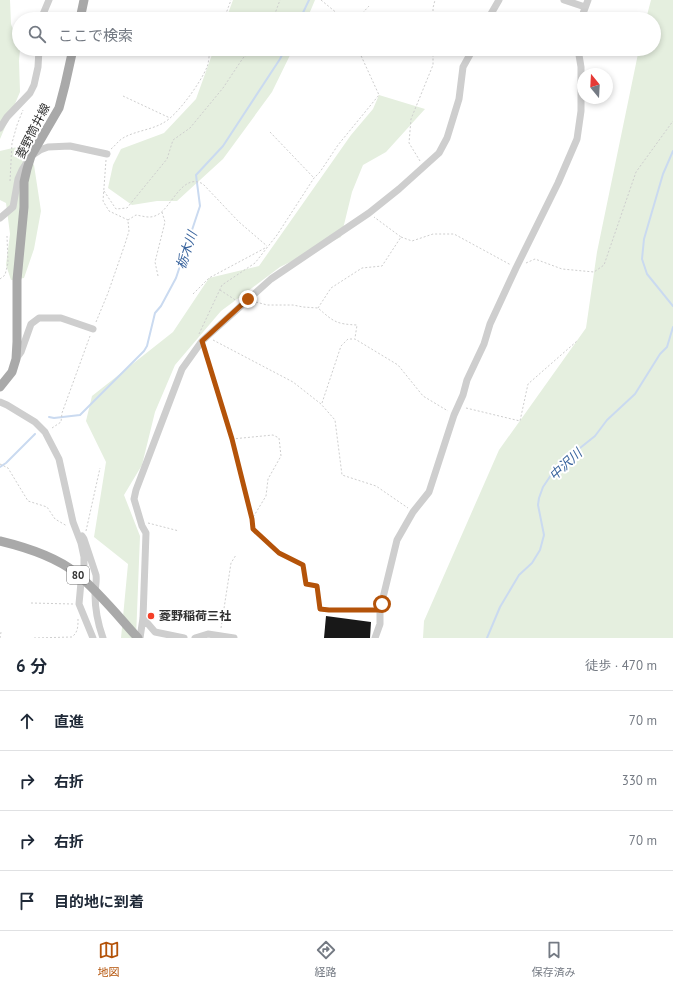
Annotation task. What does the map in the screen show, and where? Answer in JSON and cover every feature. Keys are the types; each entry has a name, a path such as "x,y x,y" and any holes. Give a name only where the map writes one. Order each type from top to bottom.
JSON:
{"main road":[{"path":"81,12 84,0"},
{"name":"菱野筒井線","path":"0,387 12,372 16,359 17,280 24,207 24,182 31,156 59,108 71,56"},
{"name":"80","path":"0,541 17,545 52,559 75,573 95,591 139,638"}],"street":[{"path":"44,12 49,0"},
{"path":"492,12 499,0"},
{"path":"564,0 586,3"},
{"path":"0,128 7,117 30,93 34,85 39,56"},
{"path":"139,638 143,620 146,533 142,526 134,499 136,490 182,369 202,337 245,302 270,279 369,213 399,189 439,153 447,138 459,99 463,67 469,56"},
{"path":"375,638 380,624 380,610 397,540 414,512 429,492 457,406 463,395 467,380 484,344 490,324 558,183 577,139 581,111 581,67 579,56"},
{"path":"0,218 13,207 18,179 31,156 48,147 63,146 85,148 107,154"},
{"path":"16,359 22,352 31,324 39,318 61,318 92,329"},
{"path":"0,402 35,422 45,432 59,459 72,522 81,543 84,557 84,568"},
{"path":"72,522 84,539 96,575 97,581 95,591 98,618 104,638"},
{"path":"81,582 79,604 93,638"},
{"path":"143,620 155,632 184,638"},
{"path":"195,638 208,634 234,638"}],"path":[{"path":"227,12 231,0"},
{"path":"276,12 280,0"},
{"path":"321,0 336,12"},
{"path":"433,12 435,0"},
{"path":"363,12 369,6"},
{"path":"128,220 109,211 103,201 107,154 121,139 162,124 171,119 186,101 204,73 208,66 209,56"},
{"path":"104,191 116,209 127,208 166,159 173,140 190,128 223,88 244,56"},
{"path":"361,56 378,95 338,145 320,172 314,178 277,235 255,263 222,285 202,337 232,439 252,519 253,529 279,553 303,565 306,584 317,586 320,609 380,610"},
{"path":"424,167 409,142 411,119 433,65 433,56"},
{"path":"123,96 171,119"},
{"path":"10,180 12,143 17,125 25,106"},
{"path":"369,213 401,237 412,241 433,234 454,234 516,268 535,259 562,269 594,272 604,265 636,172 673,121"},
{"path":"270,132 314,178"},
{"path":"128,220 136,215 150,218 159,215 177,192 190,183 199,182 203,184 239,222 267,247"},
{"path":"158,276 154,262 165,222 162,212"},
{"path":"45,432 61,422 62,413 92,329 108,293 129,232 128,220"},
{"path":"0,279 5,275 8,263 7,236"},
{"path":"318,308 331,288 362,268 382,266 401,237"},
{"path":"193,294 208,278 267,247"},
{"path":"220,289 245,302 318,308 330,319 341,325 357,325 355,339"},
{"path":"202,337 293,382 321,404 335,420 342,475 376,486 414,512"},
{"path":"321,404 341,346 348,339 355,339 398,365 423,396 454,415"},
{"path":"457,406 520,421 528,384 577,341"},
{"path":"232,439 273,435 279,438 281,456 268,479 266,496 252,519"},
{"path":"0,464 8,468 28,501 47,507 56,519 76,532"},
{"path":"84,539 100,468"},
{"path":"142,526 146,522 178,531"},
{"path":"220,636 231,563 236,555"},
{"path":"31,603 79,604 77,609 78,628 76,634 72,637 34,638"},
{"path":"0,638 1,632"}],"green space":[{"path":"0,0 10,0 12,56 19,56 20,92 0,139"},
{"path":"233,0 315,0 310,12 229,12"},
{"path":"651,0 673,0 673,638 423,638 424,621 499,450 586,328 597,252 638,56 661,56 661,12 648,12"},
{"path":"211,56 290,56 272,92 223,159 177,201 157,201 132,205 108,188 113,165 121,149 164,133 196,99"},
{"path":"379,95 425,109 386,152 363,165 352,192 341,237 280,267 221,311 175,365 155,412 142,465 124,495 140,536 136,638 121,638 128,564 94,537 106,462 86,421 92,396 173,332 209,278 259,266 351,135 373,109"},
{"path":"17,147 34,165 41,211 34,249 24,278 11,280 6,265 10,234 6,203 0,200 0,151"}],"building":[{"path":"326,616 371,622 370,638 324,638"}],"waterway":[{"name":"栃木川","path":"303,12 309,0"},
{"name":"栃木川","path":"49,417 54,418 80,415 144,351 147,346 155,313 161,306 176,278 200,206 196,175 223,146 282,56"},
{"name":"中沢川","path":"673,151 663,174 644,239 642,259 647,274 673,306"},
{"name":"中沢川","path":"487,638 500,607 519,575 532,563 540,550 544,535 538,505 543,487 553,472 565,460 595,436 607,420 635,394 660,354 667,347 673,327"},
{"name":"栃木川","path":"0,467 6,463 35,434"}],"place":[{"name":"菱野稲荷三社","path":"151,616"}],"route":[{"path":"248,299 202,341 232,439 252,519 253,529 279,553 303,565 306,584 317,586 320,609 380,610 382,604"}]}
